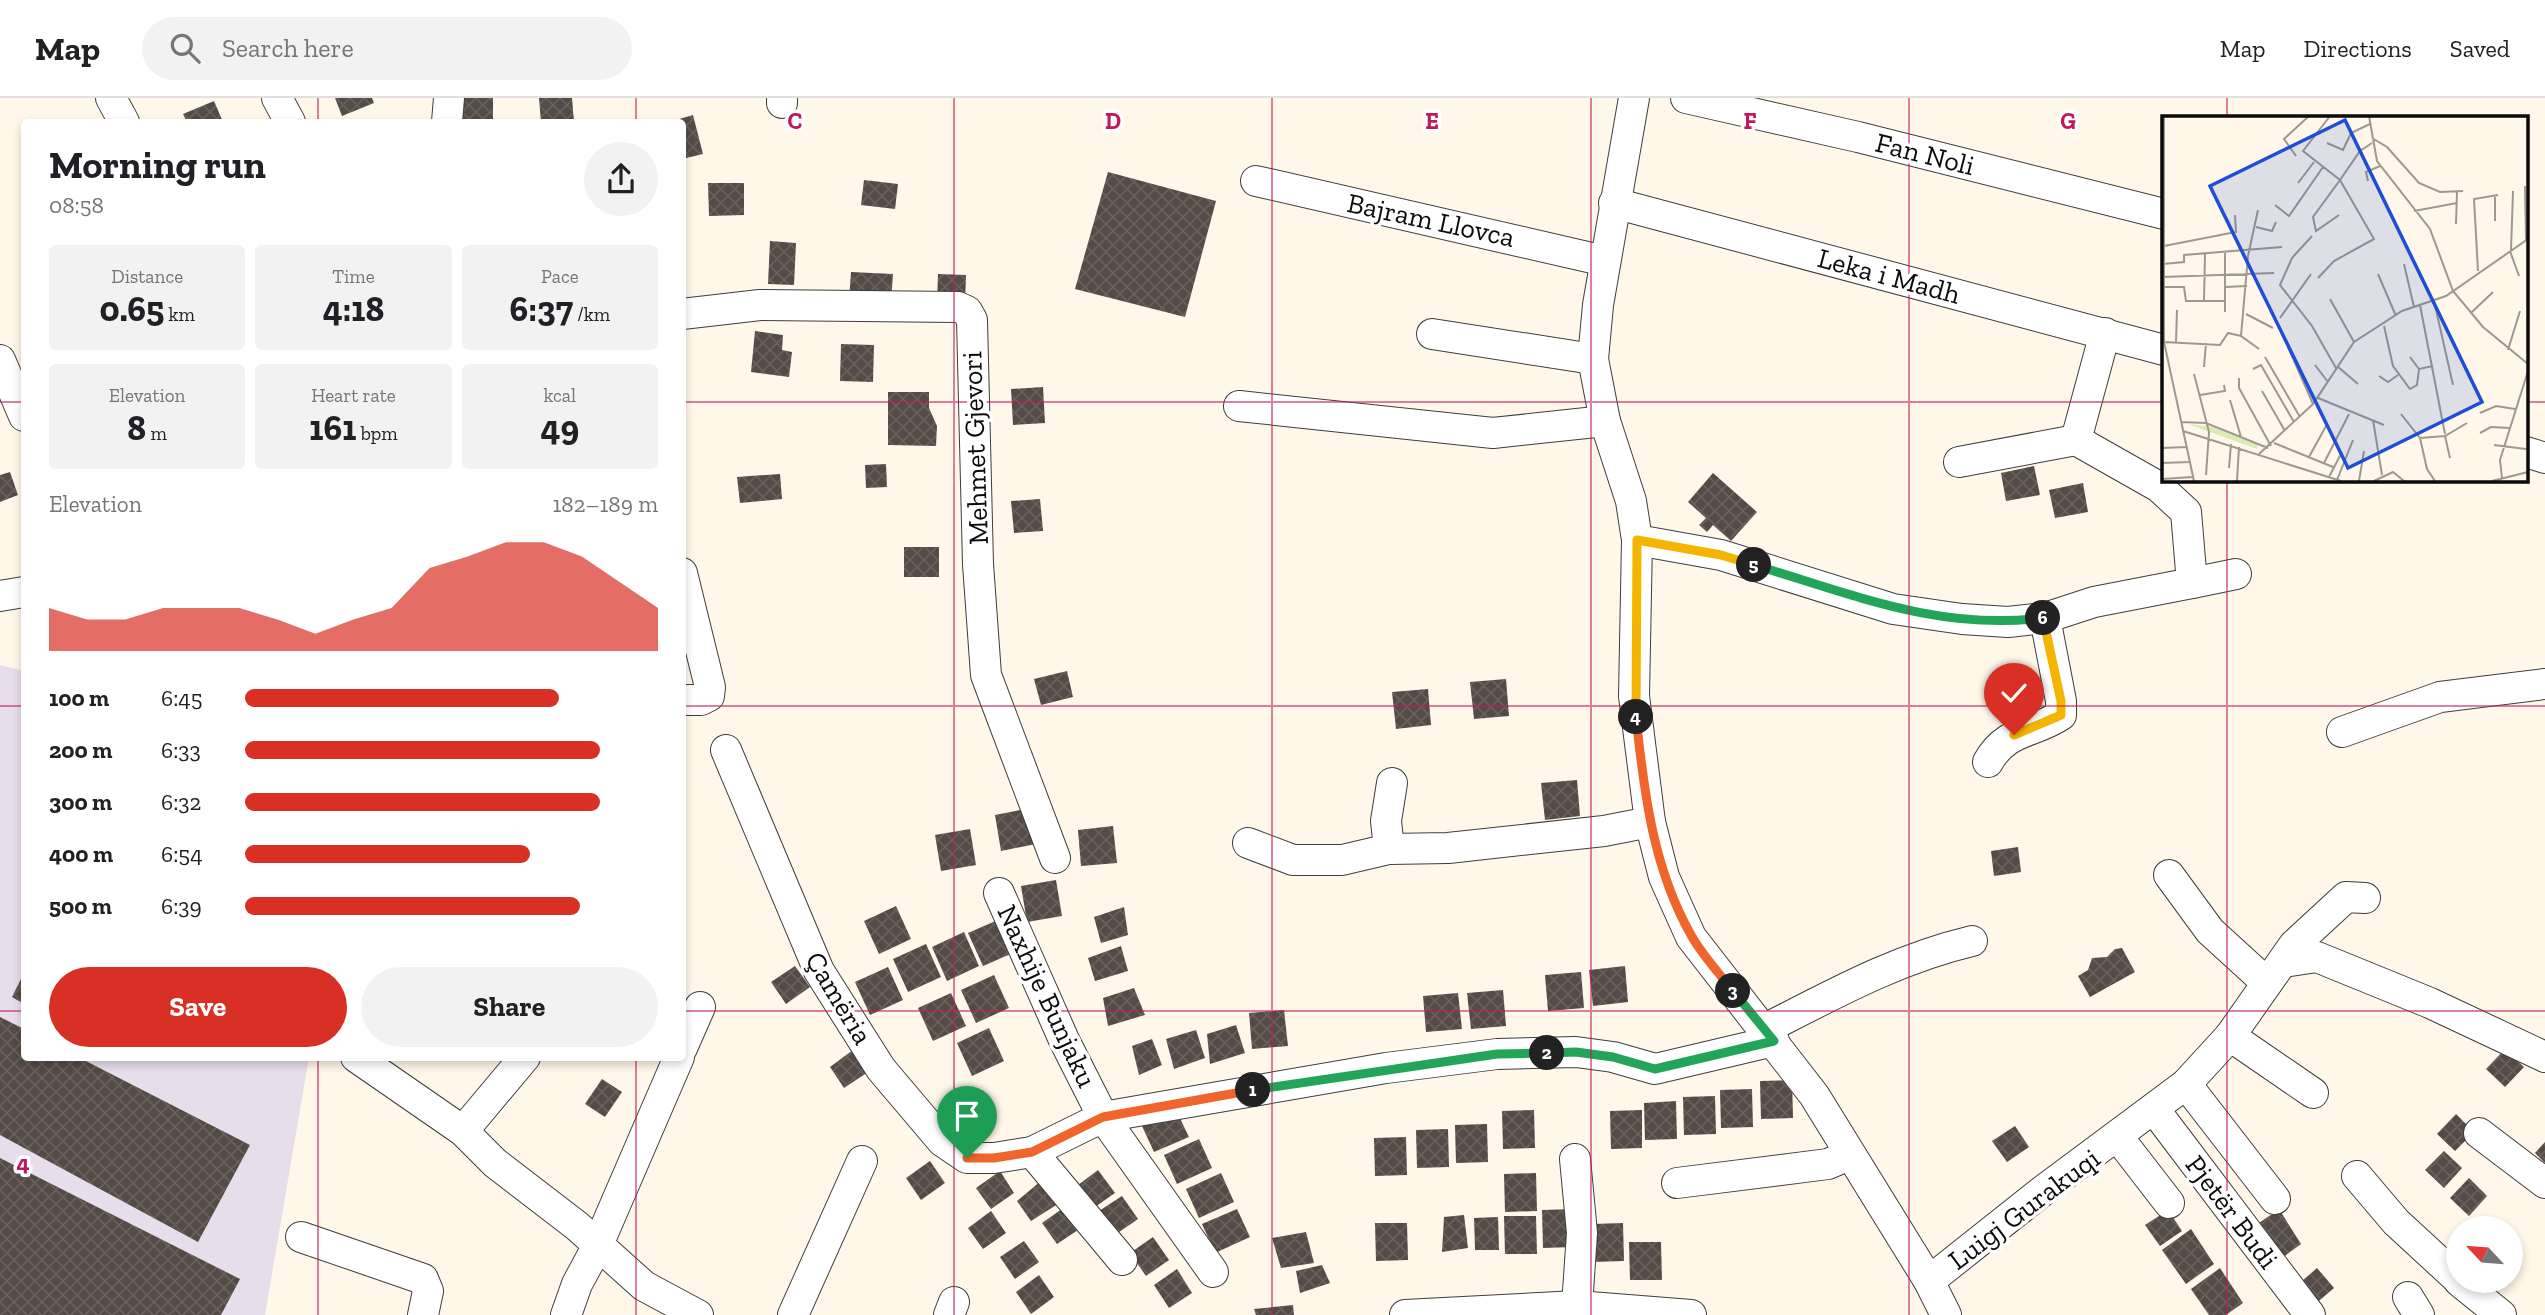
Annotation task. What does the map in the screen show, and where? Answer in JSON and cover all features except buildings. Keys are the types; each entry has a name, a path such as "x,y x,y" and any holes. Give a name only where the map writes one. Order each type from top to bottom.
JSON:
{"street":[{"path":"111,98 122,119"},
{"path":"277,98 288,119"},
{"path":"447,119 449,98"},
{"path":"1634,98 1605,261 1594,359 1605,421 1631,501 1637,540 1634,696 1650,822 1664,877 1692,937 1814,1095 1849,1156 1929,1281 1946,1315"},
{"name":"Fan Noli","path":"1686,98 1858,137 2162,213"},
{"name":"Bajram Llovca","path":"1256,181 1399,215 1536,242 1605,261"},
{"name":"Leka i Madh","path":"1614,203 2162,348"},
{"name":"Mehmet Gjevori","path":"686,314 760,305 958,307 967,311 972,320 978,564 986,675 1055,858"},
{"path":"2076,440 2105,333"},
{"path":"1432,334 1594,359"},
{"path":"0,360 21,409"},
{"path":"1239,406 1493,433 1605,421"},
{"path":"1959,462 2076,440 2159,487 2186,512 2192,583"},
{"path":"2528,453 2545,458"},
{"path":"1637,540 1721,555 1894,609 2008,622 2045,618 2094,602 2236,574"},
{"path":"686,589 710,687 709,696 701,700 686,700"},
{"path":"0,596 21,592"},
{"path":"1988,762 1994,751 2014,735 2061,715 2061,701 2045,618"},
{"path":"2342,732 2440,697 2545,684"},
{"name":"Çamëria","path":"726,750 818,971 881,1069 942,1141 967,1158 994,1158 1032,1152 1103,1117 1373,1071 1497,1054 1576,1052 1613,1057 1655,1069 1769,1036"},
{"path":"1389,849 1386,821 1392,783"},
{"path":"1248,843 1293,860 1342,860 1389,849 1448,848 1605,831 1650,822"},
{"path":"2169,875 2210,931 2275,972 2317,957 2430,1003 2545,1057"},
{"name":"Naxhije Bunjaku","path":"999,893 1064,1040 1103,1117 1213,1272"},
{"name":"Luigj Gurakuqi","path":"1929,1281 2045,1189 2186,1084 2230,1036 2294,945 2346,897 2365,898"},
{"path":"1769,1036 1875,972 1928,952 1972,942"},
{"path":"686,1039 700,1007"},
{"path":"2230,1036 2313,1093"},
{"path":"362,1061 463,1131 495,1163 578,1226 597,1247 644,1286 698,1315"},
{"path":"463,1131 521,1061"},
{"path":"566,1315 577,1284 597,1247 677,1061"},
{"path":"2186,1084 2275,1199"},
{"name":"Pjetër Budi","path":"2154,1109 2310,1315"},
{"path":"2479,1133 2545,1183"},
{"name":"Luigj Gurakuqi","path":"2118,1137 2169,1203"},
{"path":"1032,1152 1122,1260"},
{"path":"1677,1183 1828,1164 1849,1156"},
{"path":"1575,1159 1582,1233 1577,1306"},
{"path":"793,1315 862,1161"},
{"path":"2357,1176 2396,1222 2446,1269"},
{"path":"302,1237 423,1279 428,1291 423,1315"},
{"path":"2474,1293 2501,1315"},
{"path":"1405,1315 1577,1306 1690,1315"}],"shaded area":[{"path":"0,665 21,670 21,1061 308,1061 265,1315 0,1315"}],"route":[{"path":"967,1158 994,1158 1032,1152 1103,1117 1386,1069 1497,1054 1576,1052 1613,1057 1655,1069 1751,1044 1774,1041 1692,937 1664,877 1650,822 1634,696 1637,540 1721,555 1894,609 1962,619 2008,622 2045,618 2061,701 2061,715 2014,735"}]}
